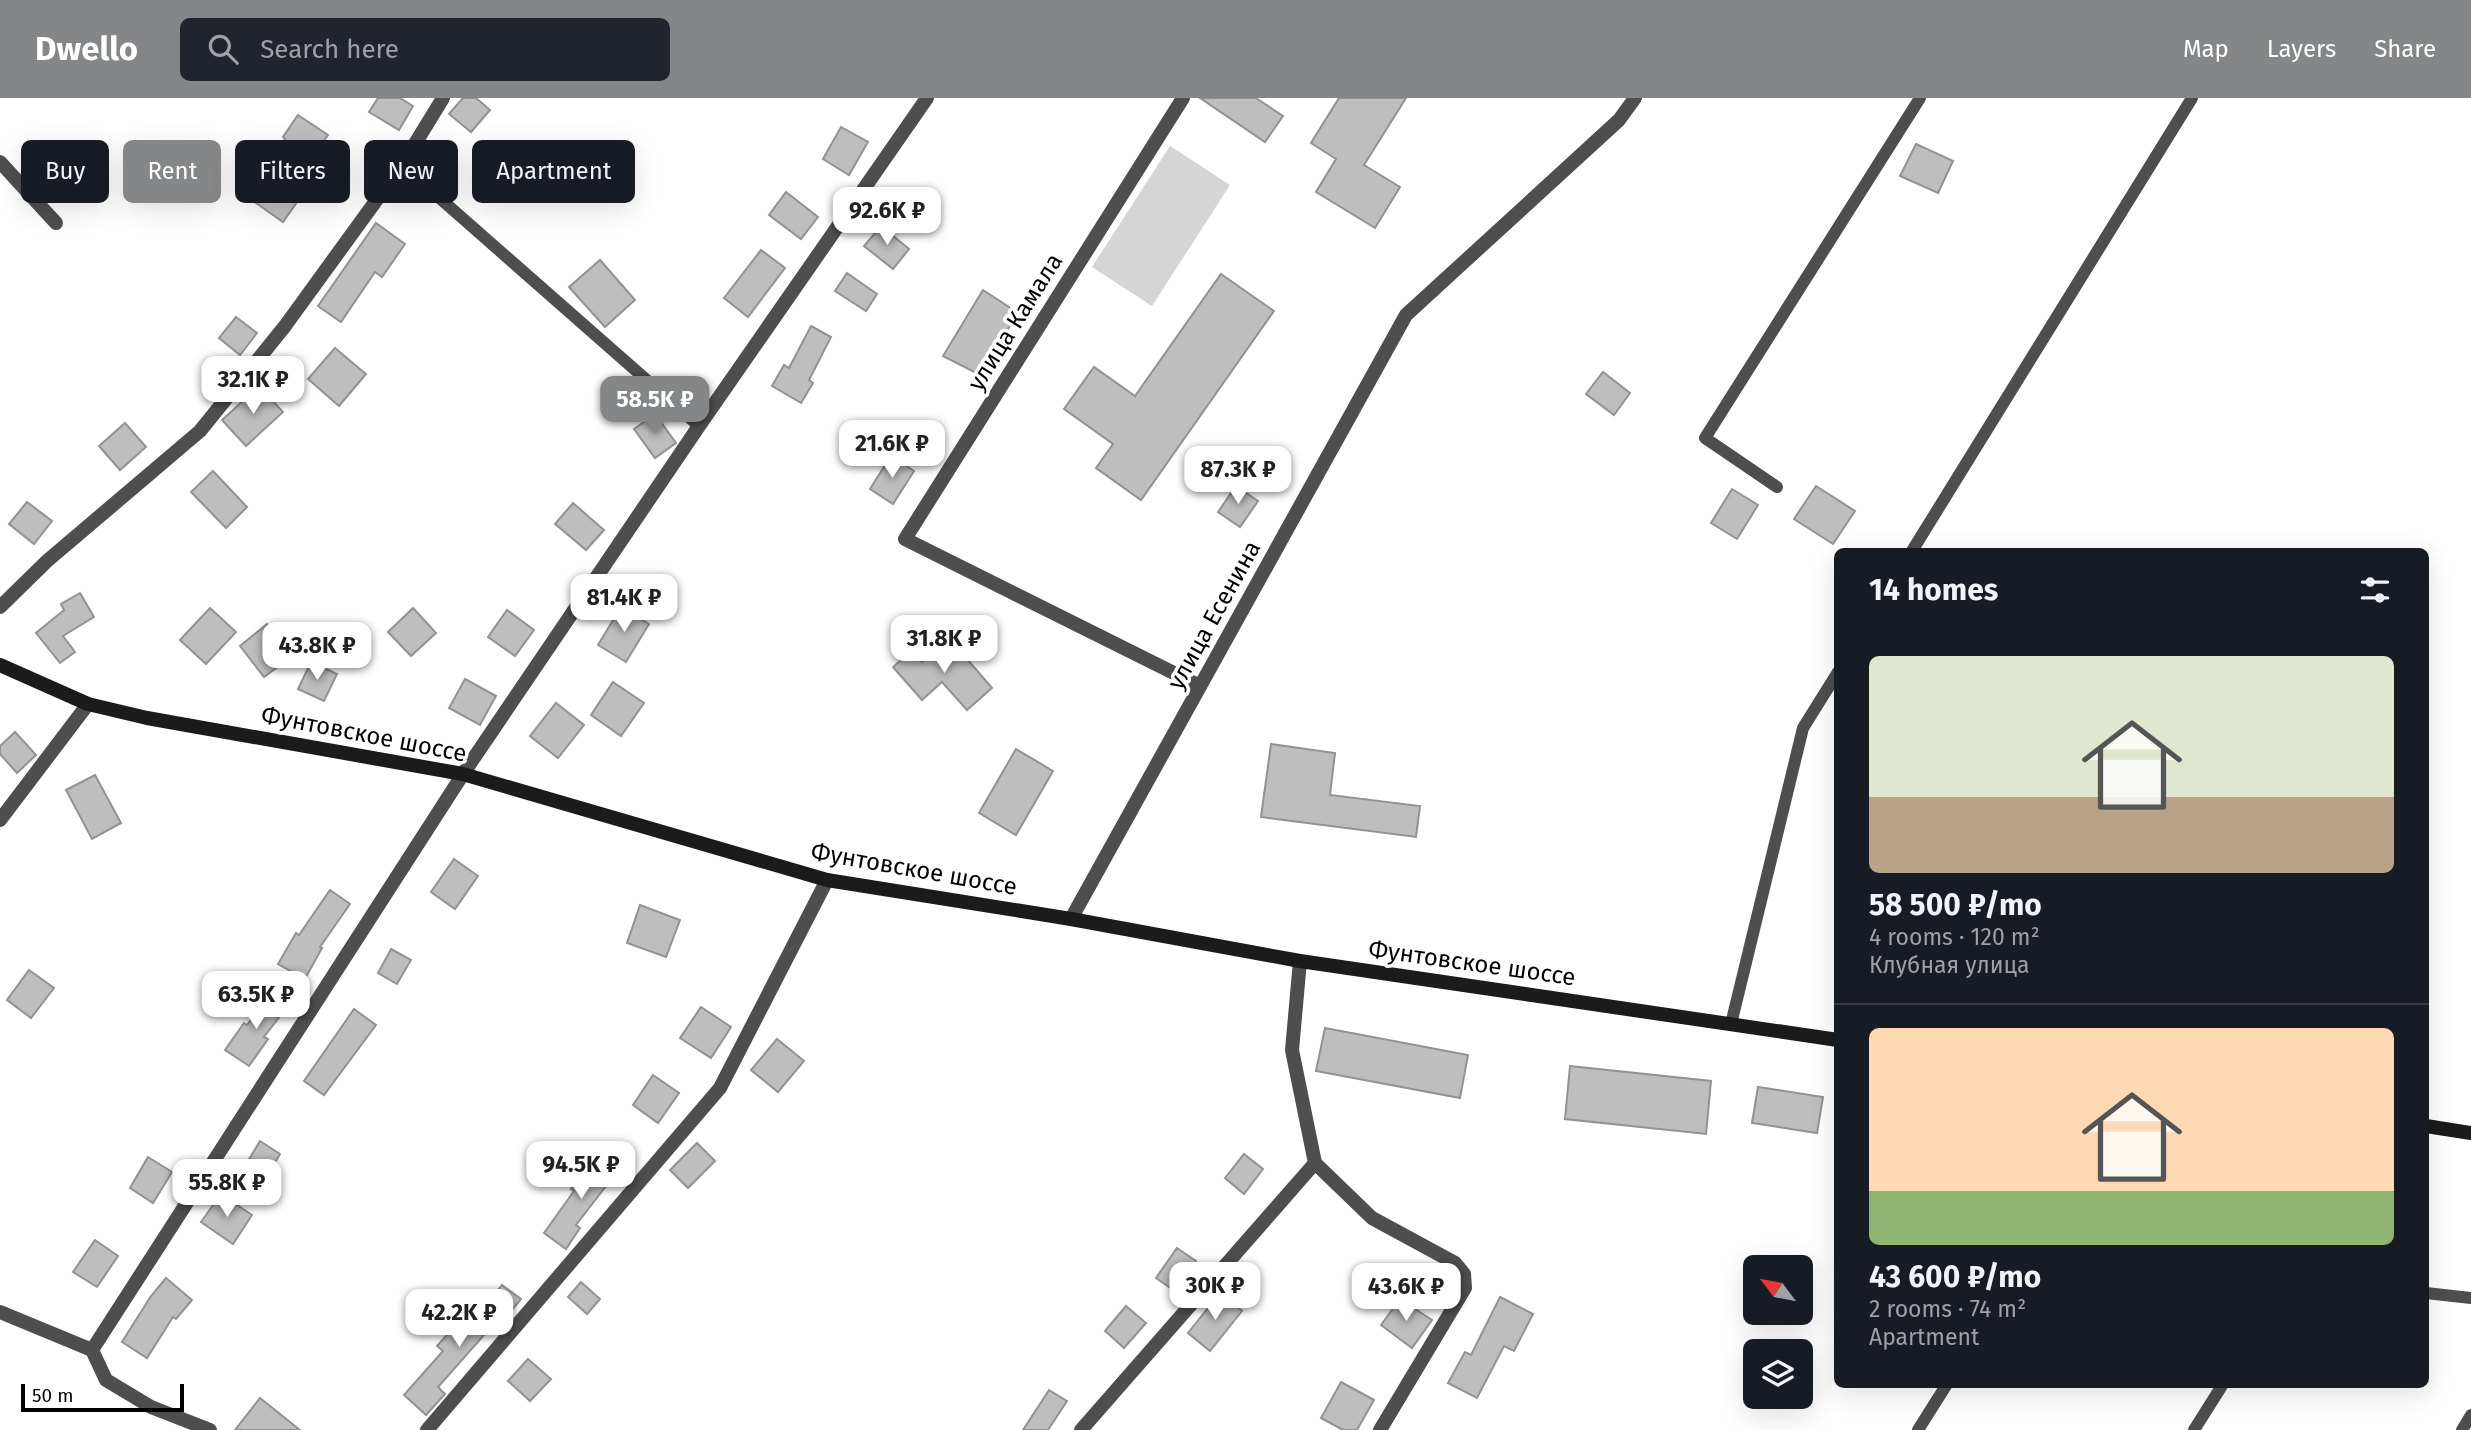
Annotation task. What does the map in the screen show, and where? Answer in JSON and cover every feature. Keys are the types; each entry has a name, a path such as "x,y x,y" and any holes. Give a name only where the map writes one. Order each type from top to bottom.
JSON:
{"street":[{"path":"417,140 443,98"},
{"path":"92,1350 463,774 699,426 927,98"},
{"name":"улица Камала","path":"1183,98 905,539 1200,686"},
{"name":"улица Есенина","path":"1071,919 1406,315 1619,120 1634,98"},
{"path":"0,162 56,223"},
{"path":"0,607 47,561 200,430 285,326 374,203"},
{"name":"Фунтовское шоссе","path":"0,665 88,704 147,718 463,774 827,880 1071,919 1300,961 1834,1039"},
{"path":"0,820 88,704"},
{"path":"427,1430 720,1088 827,880"},
{"path":"1300,961 1292,1050 1315,1163 1372,1218 1455,1263 1464,1274 1465,1287 1380,1430"},
{"path":"2429,1126 2471,1133"},
{"path":"1081,1430 1315,1163"},
{"path":"0,1312 92,1350 106,1381 151,1406 210,1430"}],"lane":[{"path":"1777,487 1705,438 1920,98"},
{"path":"1914,548 2192,98"},
{"path":"445,203 699,426"},
{"path":"1731,1024 1803,728 1834,679"},
{"path":"2429,1293 2471,1298"},
{"path":"1918,1430 1944,1388"},
{"path":"2194,1430 2220,1388"},
{"path":"2462,1430 2471,1415"}],"shaded area":[{"path":"1170,146 1230,185 1152,306 1092,267"}],"building":[{"path":"378,98 400,98 413,106 399,130 369,112"},
{"path":"463,98 476,98 490,110 471,132 449,114"},
{"path":"1200,98 1256,98 1283,116 1265,142"},
{"path":"1339,98 1406,98 1364,165 1400,187 1375,228 1316,192 1336,159 1311,143"},
{"path":"298,115 328,135 324,140 284,140 283,137"},
{"path":"841,127 868,142 849,175 823,159"},
{"path":"1916,144 1953,161 1938,193 1900,176"},
{"path":"786,192 818,217 801,239 769,215"},
{"path":"256,203 296,203 283,222"},
{"path":"376,223 405,244 382,277 375,272 341,322 318,306"},
{"path":"881,226 909,249 893,269 864,246"},
{"path":"761,250 785,268 748,317 724,298"},
{"path":"600,260 635,300 605,327 569,287"},
{"path":"847,273 877,294 866,311 835,291"},
{"path":"1221,274 1274,311 1141,500 1096,468 1113,444 1064,409 1094,367 1135,396"},
{"path":"983,290 1018,313 1003,337 1001,335 980,375 943,356"},
{"path":"236,317 257,333 240,355 219,338"},
{"path":"811,326 831,337 809,380 813,383 801,403 772,386 784,365 789,368"},
{"path":"335,348 366,374 339,406 308,379"},
{"path":"1603,372 1630,393 1614,415 1586,394"},
{"path":"259,386 283,412 246,446 222,420"},
{"path":"655,414 676,443 655,458 634,429"},
{"path":"125,423 146,447 120,470 99,446"},
{"path":"891,456 914,471 893,504 870,489"},
{"path":"213,471 247,507 226,528 191,492"},
{"path":"1236,486 1258,501 1240,527 1218,512"},
{"path":"1816,486 1855,511 1833,544 1794,519"},
{"path":"1732,489 1758,505 1737,539 1711,523"},
{"path":"27,502 52,521 34,544 9,524"},
{"path":"573,503 604,530 586,550 555,524"},
{"path":"80,593 94,617 63,636 75,652 60,663 36,633 64,610 61,604"},
{"path":"621,607 649,624 626,662 598,645"},
{"path":"210,608 236,632 206,664 180,640"},
{"path":"413,608 436,633 411,656 388,632"},
{"path":"507,610 534,630 515,656 488,637"},
{"path":"267,624 292,656 264,677 240,646"},
{"path":"949,638 992,688 967,710 942,682 922,700 893,667 908,654 922,662"},
{"path":"311,662 337,674 324,701 298,689"},
{"path":"465,679 496,696 480,725 449,708"},
{"path":"613,682 644,703 621,736 591,715"},
{"path":"556,703 584,725 558,758 530,736"},
{"path":"15,732 36,755 17,773 0,754 0,746"},
{"path":"1271,744 1335,753 1330,795 1420,806 1416,837 1261,817"},
{"path":"1016,749 1053,771 1016,835 979,813"},
{"path":"95,775 121,823 92,839 66,790"},
{"path":"454,859 478,876 455,909 431,892"},
{"path":"330,890 350,904 320,947 322,948 305,979 278,964 296,933 299,935"},
{"path":"640,905 680,920 666,957 627,943"},
{"path":"391,949 411,960 397,984 378,973"},
{"path":"29,970 54,988 31,1018 7,1000"},
{"path":"271,994 287,1007 264,1037 268,1039 249,1066 225,1050 244,1023 247,1025"},
{"path":"701,1007 731,1027 711,1058 680,1038"},
{"path":"354,1009 376,1025 324,1095 304,1081"},
{"path":"1325,1028 1468,1055 1460,1098 1316,1071"},
{"path":"777,1039 804,1061 778,1092 751,1070"},
{"path":"1570,1066 1711,1081 1706,1134 1565,1119"},
{"path":"653,1075 679,1093 658,1123 633,1105"},
{"path":"1758,1087 1823,1097 1817,1133 1752,1123"},
{"path":"260,1141 280,1154 269,1173 248,1161"},
{"path":"697,1143 715,1161 688,1188 670,1170"},
{"path":"1244,1154 1263,1169 1244,1194 1225,1178"},
{"path":"148,1157 172,1172 153,1203 130,1188"},
{"path":"595,1158 620,1168 576,1225 580,1228 566,1249 544,1233 574,1191 571,1189"},
{"path":"221,1194 252,1215 233,1244 201,1222"},
{"path":"95,1240 118,1256 97,1287 73,1272"},
{"path":"1177,1248 1196,1261 1175,1291 1156,1278"},
{"path":"166,1278 192,1300 176,1319 173,1317 147,1358 122,1342 151,1296"},
{"path":"581,1282 600,1299 587,1314 568,1297"},
{"path":"502,1285 521,1299 503,1321 499,1318 438,1387 445,1394 426,1415 404,1395 443,1351 437,1346 463,1317 471,1324"},
{"path":"1220,1293 1242,1311 1210,1351 1188,1333"},
{"path":"1500,1297 1533,1314 1514,1351 1504,1346 1477,1398 1448,1383 1465,1352 1471,1355"},
{"path":"1400,1299 1432,1320 1412,1348 1381,1325"},
{"path":"1126,1306 1146,1323 1124,1348 1105,1331"},
{"path":"528,1359 551,1379 530,1401 508,1381"},
{"path":"1341,1382 1374,1400 1357,1430 1343,1430 1321,1418"},
{"path":"1049,1390 1067,1401 1048,1430 1023,1430"},
{"path":"260,1398 300,1430 235,1430"}]}
